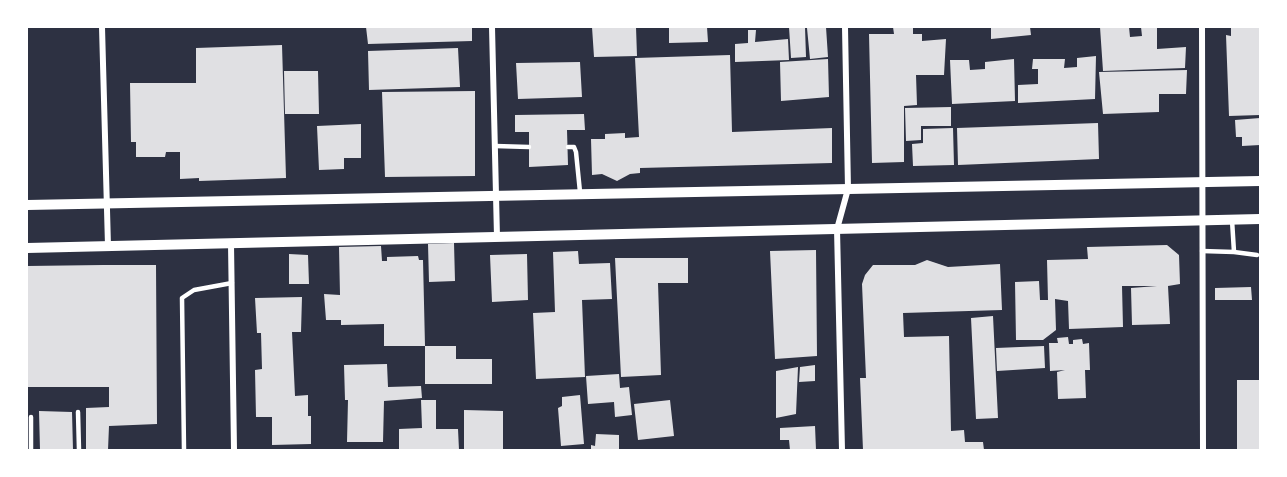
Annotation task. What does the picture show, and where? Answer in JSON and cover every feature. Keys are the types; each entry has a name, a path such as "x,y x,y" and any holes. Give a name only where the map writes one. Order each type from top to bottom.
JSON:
{"street":[{"path":"102,27 108,246"},
{"path":"492,27 497,238"},
{"path":"842,450 837,229 848,189 845,27"},
{"path":"1202,27 1203,450"},
{"path":"27,205 1260,181"},
{"path":"27,248 1260,219"},
{"path":"231,244 234,450"}],"lane":[{"path":"495,146 529,147"},
{"path":"568,147 574,147 576,152 580,195"},
{"path":"1233,220 1234,252"},
{"path":"1202,251 1257,255"},
{"path":"184,450 182,298 194,290 232,283"},
{"path":"78,412 79,450"},
{"path":"30,450 31,417"}],"building":[{"path":"366,27 472,27 472,41 368,44"},
{"path":"592,27 636,27 637,56 594,57"},
{"path":"669,27 707,27 708,42 669,43"},
{"path":"789,27 805,27 806,57 791,58"},
{"path":"826,27 828,57 810,59 807,28"},
{"path":"893,27 913,27 913,34 922,34 922,41 946,39 944,75 916,75 917,105 904,106 904,162 872,163 869,34 894,34"},
{"path":"991,27 1030,27 1031,35 991,39"},
{"path":"1100,27 1129,27 1130,37 1142,36 1141,27 1157,27 1157,49 1186,47 1185,68 1103,71"},
{"path":"1231,27 1260,27 1260,115 1229,116 1226,35 1231,36"},
{"path":"748,30 756,30 755,42 788,39 789,60 735,62 735,44 748,43"},
{"path":"282,45 286,178 199,181 199,178 180,179 180,152 166,152 165,157 136,157 136,142 131,142 130,83 196,83 196,48"},
{"path":"458,48 460,87 369,90 368,51"},
{"path":"730,55 732,132 832,128 832,163 640,168 640,173 630,174 617,181 602,174 592,175 591,139 605,139 605,134 625,133 625,138 639,137 635,58"},
{"path":"1096,56 1095,99 1018,103 1018,85 1038,84 1038,69 1032,69 1033,59 1065,59 1064,68 1077,67 1077,58"},
{"path":"828,59 829,97 781,101 780,62"},
{"path":"1014,59 1015,101 952,104 950,60 969,60 970,70 985,69 985,62"},
{"path":"580,62 582,97 518,99 516,63"},
{"path":"1187,70 1186,94 1159,94 1159,112 1103,114 1099,72"},
{"path":"284,71 318,71 319,114 285,114"},
{"path":"475,91 475,176 385,177 382,92"},
{"path":"951,107 951,126 921,126 921,140 906,141 905,108"},
{"path":"584,114 585,130 567,130 568,165 529,167 529,132 515,132 515,115"},
{"path":"1260,118 1260,145 1242,146 1242,137 1236,137 1235,120"},
{"path":"1098,123 1099,159 958,165 957,128"},
{"path":"361,124 361,158 344,158 344,169 319,170 317,126"},
{"path":"953,128 954,165 913,166 912,144 923,143 923,129"},
{"path":"454,243 455,281 429,282 428,244"},
{"path":"1167,245 1179,255 1180,284 1168,286 1170,324 1132,325 1131,288 1157,286 1122,286 1123,327 1069,329 1068,301 1055,299 1056,330 1043,340 1016,340 1015,282 1039,281 1040,300 1048,300 1047,260 1088,259 1087,247"},
{"path":"381,246 382,261 387,261 387,257 418,256 419,260 423,260 425,346 384,346 384,324 341,325 341,320 326,320 324,294 340,295 339,247"},
{"path":"816,250 817,356 775,359 770,251"},
{"path":"578,251 579,264 610,263 612,299 582,300 585,377 536,379 533,313 555,312 553,252"},
{"path":"289,254 308,255 309,284 289,284"},
{"path":"527,254 528,300 492,302 490,255"},
{"path":"615,258 688,258 688,283 658,283 661,375 621,377"},
{"path":"927,260 948,267 1000,264 1002,310 903,313 904,337 949,336 951,431 964,430 965,442 983,442 984,450 863,450 860,378 866,378 862,284 865,275 873,265 915,265"},
{"path":"156,265 157,424 109,426 108,450 86,450 86,408 109,407 109,387 27,387 27,266"},
{"path":"1251,287 1252,300 1215,300 1215,288"},
{"path":"302,297 301,332 292,332 295,396 308,395 311,444 272,445 272,417 256,417 255,370 262,369 261,333 257,333 255,298"},
{"path":"993,316 998,418 976,419 971,318"},
{"path":"1068,337 1069,344 1073,344 1073,340 1082,339 1083,344 1089,343 1090,370 1085,370 1086,398 1058,399 1057,372 1065,370 1050,371 1049,343 1058,343 1057,338"},
{"path":"425,346 456,346 456,359 492,359 492,384 425,384"},
{"path":"1044,346 1045,368 997,371 996,348"},
{"path":"387,364 388,387 421,386 422,398 384,401 383,442 347,442 348,400 345,400 344,365"},
{"path":"815,365 815,381 799,382 800,367"},
{"path":"798,367 796,414 776,418 776,371"},
{"path":"619,374 620,388 629,387 632,415 615,417 614,402 588,404 586,376"},
{"path":"1237,380 1260,380 1260,449 1237,449"},
{"path":"580,395 584,444 561,446 558,408 562,406 562,397"},
{"path":"421,400 436,400 436,429 458,429 459,450 399,450 399,429 422,428"},
{"path":"670,400 674,436 638,440 634,404"},
{"path":"464,410 503,411 503,450 464,450"},
{"path":"39,411 72,412 73,450 40,450"},
{"path":"815,426 816,450 790,450 789,440 780,440 780,428"},
{"path":"596,434 619,435 619,450 591,450 591,445 595,446"}]}
